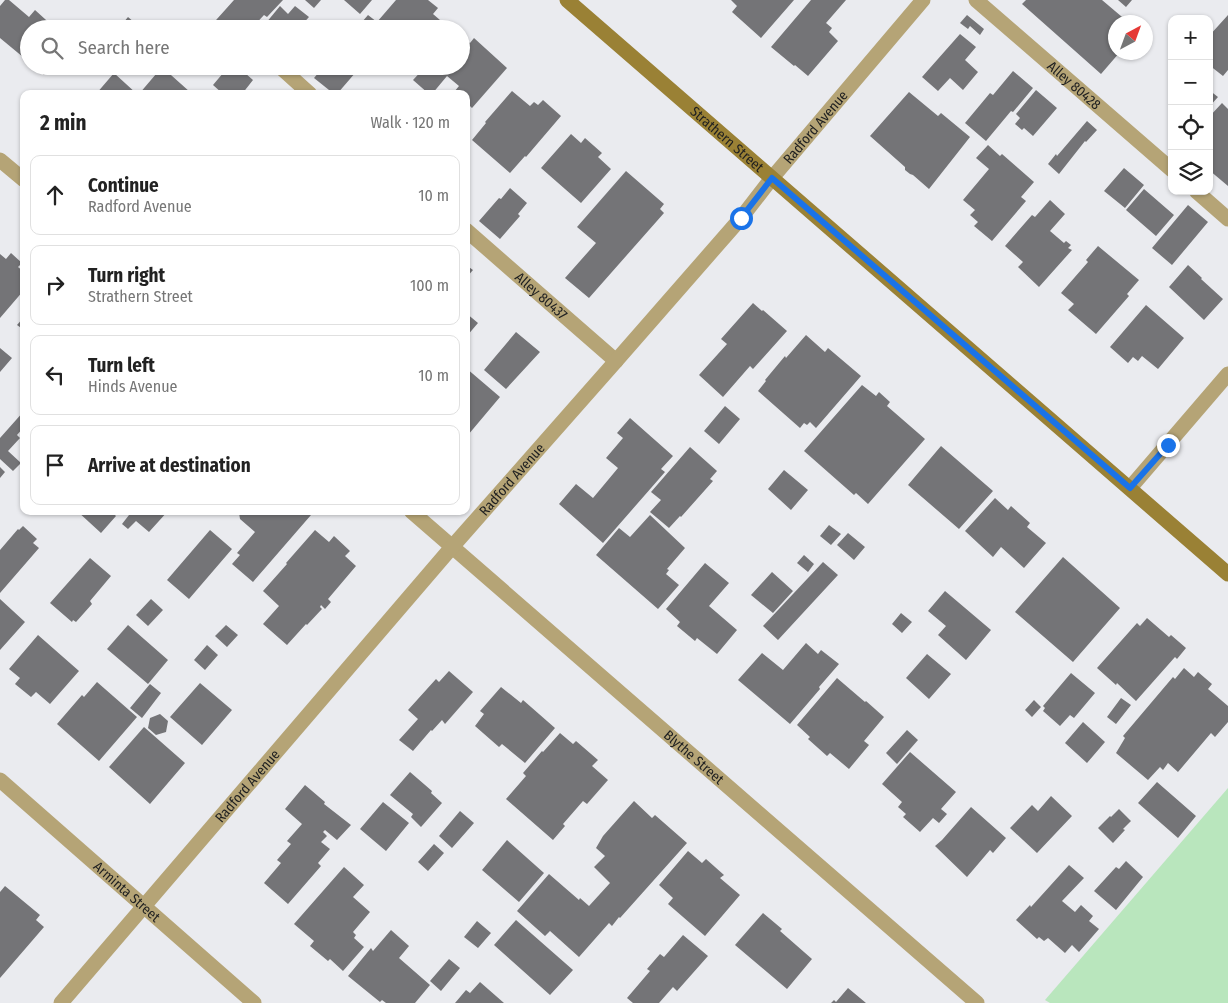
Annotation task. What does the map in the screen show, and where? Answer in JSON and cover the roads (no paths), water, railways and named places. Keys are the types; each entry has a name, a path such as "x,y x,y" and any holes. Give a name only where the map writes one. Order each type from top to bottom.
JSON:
{"main road":[{"name":"Strathern Street","path":"567,0 1228,574"}],"street":[{"name":"Radford Avenue","path":"60,1003 452,547 741,218 772,178 923,0"},
{"name":"Alley 80428","path":"976,0 1168,167"},
{"path":"288,75 305,90"},
{"path":"0,160 20,177"},
{"path":"1201,195 1228,219"},
{"name":"Alley 80437","path":"470,233 616,361"},
{"path":"1130,488 1228,374"},
{"name":"Blythe Street","path":"416,515 977,1003"},
{"name":"Arminta Street","path":"0,780 254,1003"}]}
